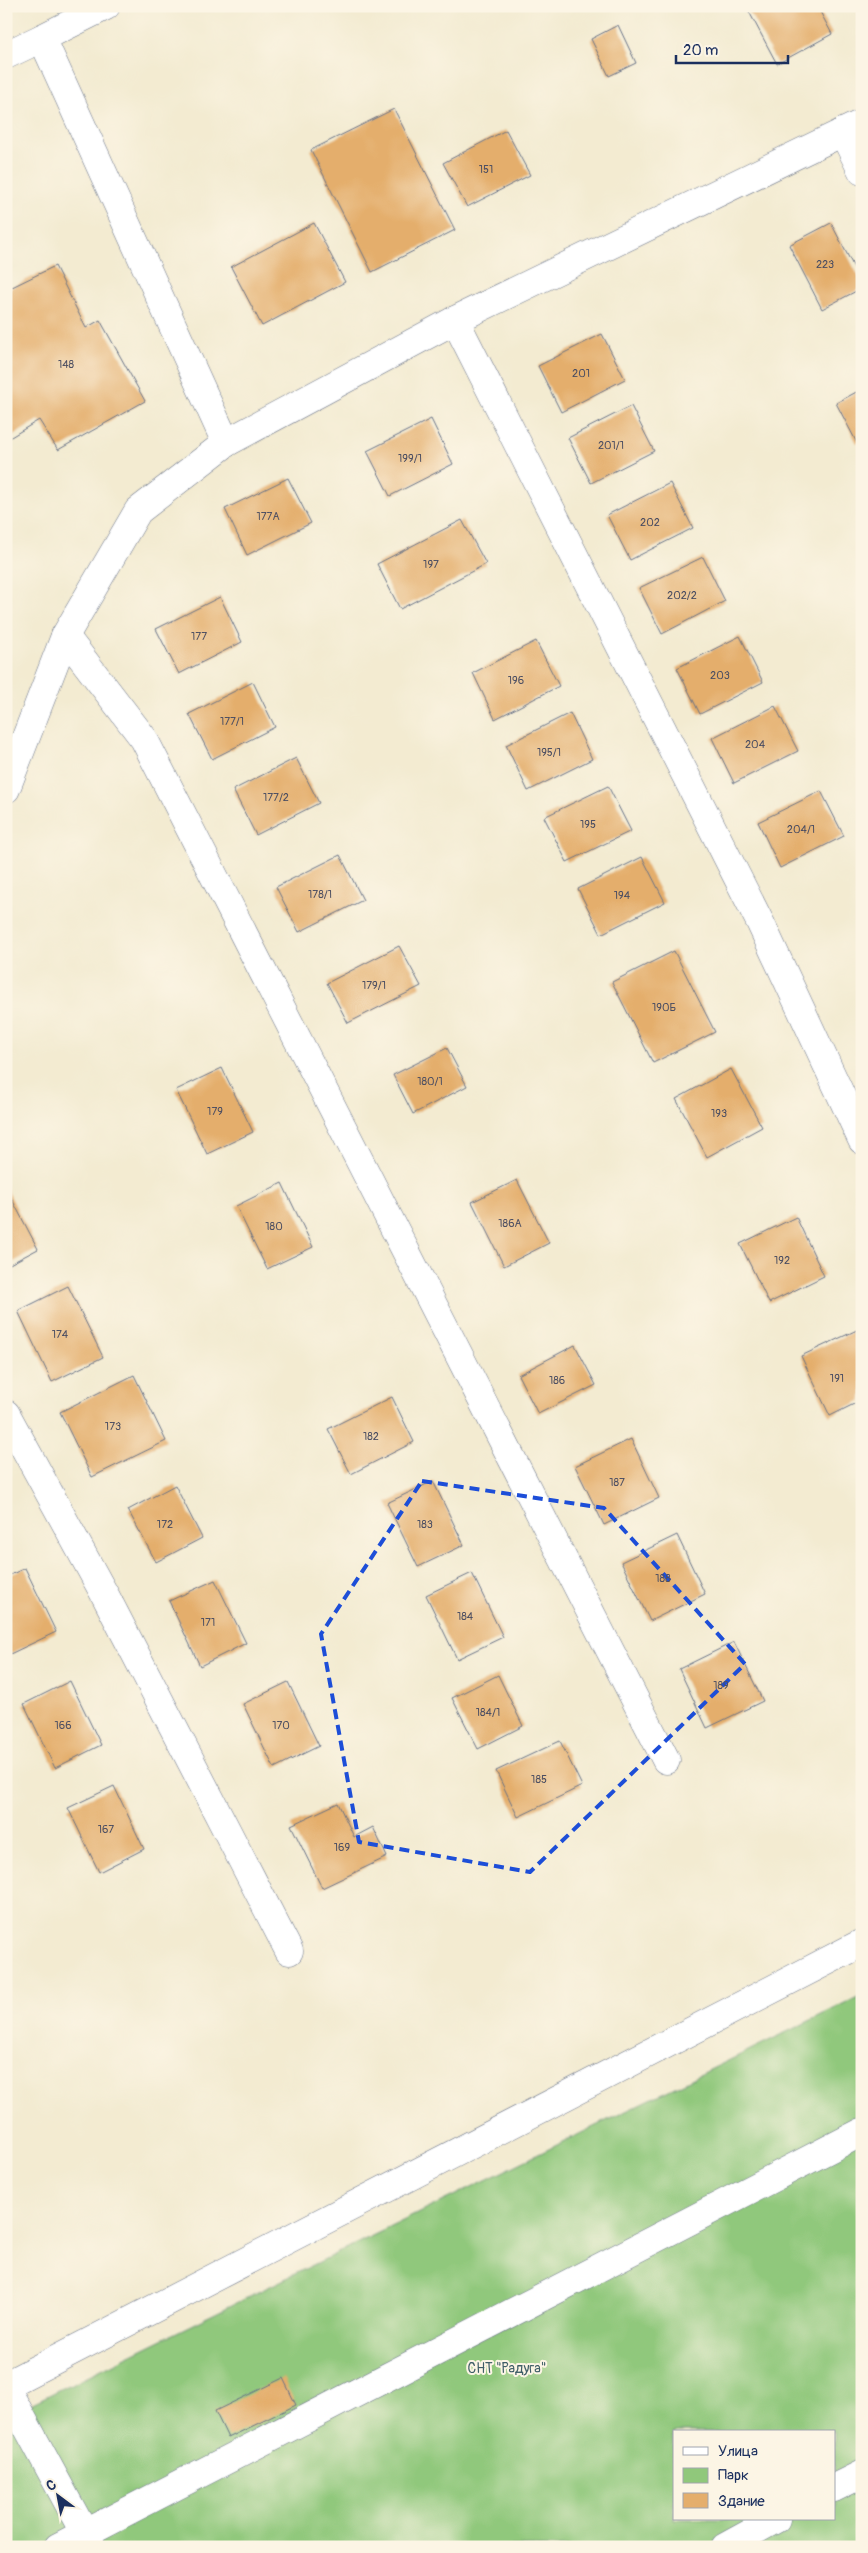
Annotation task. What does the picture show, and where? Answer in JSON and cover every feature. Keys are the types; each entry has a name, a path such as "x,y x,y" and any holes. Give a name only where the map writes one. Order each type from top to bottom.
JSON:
{"street":[{"path":"6,56 106,6"},
{"path":"42,38 226,443"},
{"path":"6,789 65,636 138,511 226,443 456,320 852,128 862,171"},
{"path":"456,320 761,924 862,1140"},
{"path":"65,636 144,739 666,1760"},
{"path":"6,1414 110,1606 289,1951"},
{"path":"88,2540 6,2386 862,1943"},
{"path":"58,2547 88,2540 862,2132"},
{"path":"836,2487 862,2474"},
{"path":"725,2547 774,2520"}],"highlighted area":[{"path":"422,1481 604,1508 745,1664 530,1872 359,1842 321,1634"}],"green space":[{"name":"СНТ \"Радуга\"","path":"862,1995 862,2547 6,2547 6,2416"}],"building":[{"path":"746,6 817,6 832,34 777,64"},
{"path":"618,25 636,63 609,76 591,39"},
{"path":"394,109 455,230 372,272 311,150"},
{"path":"506,130 530,175 467,207 443,163"},
{"path":"314,223 345,282 262,326 231,267"},
{"path":"831,223 862,283 862,288 822,309 789,245"},
{"path":"55,266 86,328 100,320 145,401 58,450 39,420 6,440 6,290"},
{"path":"602,334 625,379 561,412 538,366"},
{"path":"862,389 862,441 857,443 836,403"},
{"path":"631,406 654,451 591,483 568,438"},
{"path":"431,419 453,464 390,496 367,451"},
{"path":"288,478 311,523 247,555 225,509"},
{"path":"670,483 693,528 630,560 607,515"},
{"path":"462,520 486,564 400,609 377,564"},
{"path":"703,557 725,601 662,634 639,588"},
{"path":"220,597 242,642 179,674 156,629"},
{"path":"740,636 763,682 700,714 677,668"},
{"path":"536,641 559,686 495,719 473,673"},
{"path":"253,682 275,727 212,759 189,714"},
{"path":"775,706 798,751 734,783 712,738"},
{"path":"570,713 592,759 528,791 506,745"},
{"path":"296,758 319,803 256,835 233,790"},
{"path":"608,786 631,831 567,862 544,817"},
{"path":"821,791 844,836 780,868 758,822"},
{"path":"340,855 363,900 299,932 276,887"},
{"path":"642,857 665,902 601,934 578,889"},
{"path":"399,946 421,986 348,1023 327,983"},
{"path":"674,951 715,1032 653,1063 612,982"},
{"path":"447,1048 467,1086 413,1114 393,1075"},
{"path":"222,1068 253,1132 207,1154 176,1090"},
{"path":"731,1069 762,1127 707,1157 676,1099"},
{"path":"517,1180 549,1243 504,1266 472,1202"},
{"path":"282,1183 313,1247 267,1269 236,1206"},
{"path":"6,1188 38,1249 6,1266"},
{"path":"796,1217 824,1276 769,1303 740,1244"},
{"path":"68,1286 103,1357 52,1382 18,1311"},
{"path":"857,1330 862,1339 862,1400 830,1416 801,1356"},
{"path":"575,1345 596,1385 538,1414 518,1375"},
{"path":"134,1375 166,1441 92,1477 60,1412"},
{"path":"392,1397 414,1442 351,1474 328,1429"},
{"path":"631,1439 659,1498 604,1525 575,1466"},
{"path":"433,1481 464,1545 418,1567 387,1503"},
{"path":"175,1485 202,1538 156,1562 128,1510"},
{"path":"677,1535 705,1594 650,1621 621,1562"},
{"path":"25,1568 56,1632 10,1654 6,1645 6,1577"},
{"path":"472,1573 503,1637 457,1659 426,1595"},
{"path":"215,1580 246,1643 200,1666 169,1601"},
{"path":"734,1642 763,1701 707,1728 679,1669"},
{"path":"498,1675 523,1726 478,1749 452,1698"},
{"path":"70,1681 101,1745 55,1768 24,1704"},
{"path":"288,1682 319,1746 274,1768 243,1704"},
{"path":"560,1741 582,1786 518,1817 496,1771"},
{"path":"114,1786 144,1849 99,1872 68,1808"},
{"path":"338,1803 354,1837 373,1827 387,1857 322,1888 291,1825"},
{"path":"283,2378 296,2405 228,2438 215,2411"}]}
